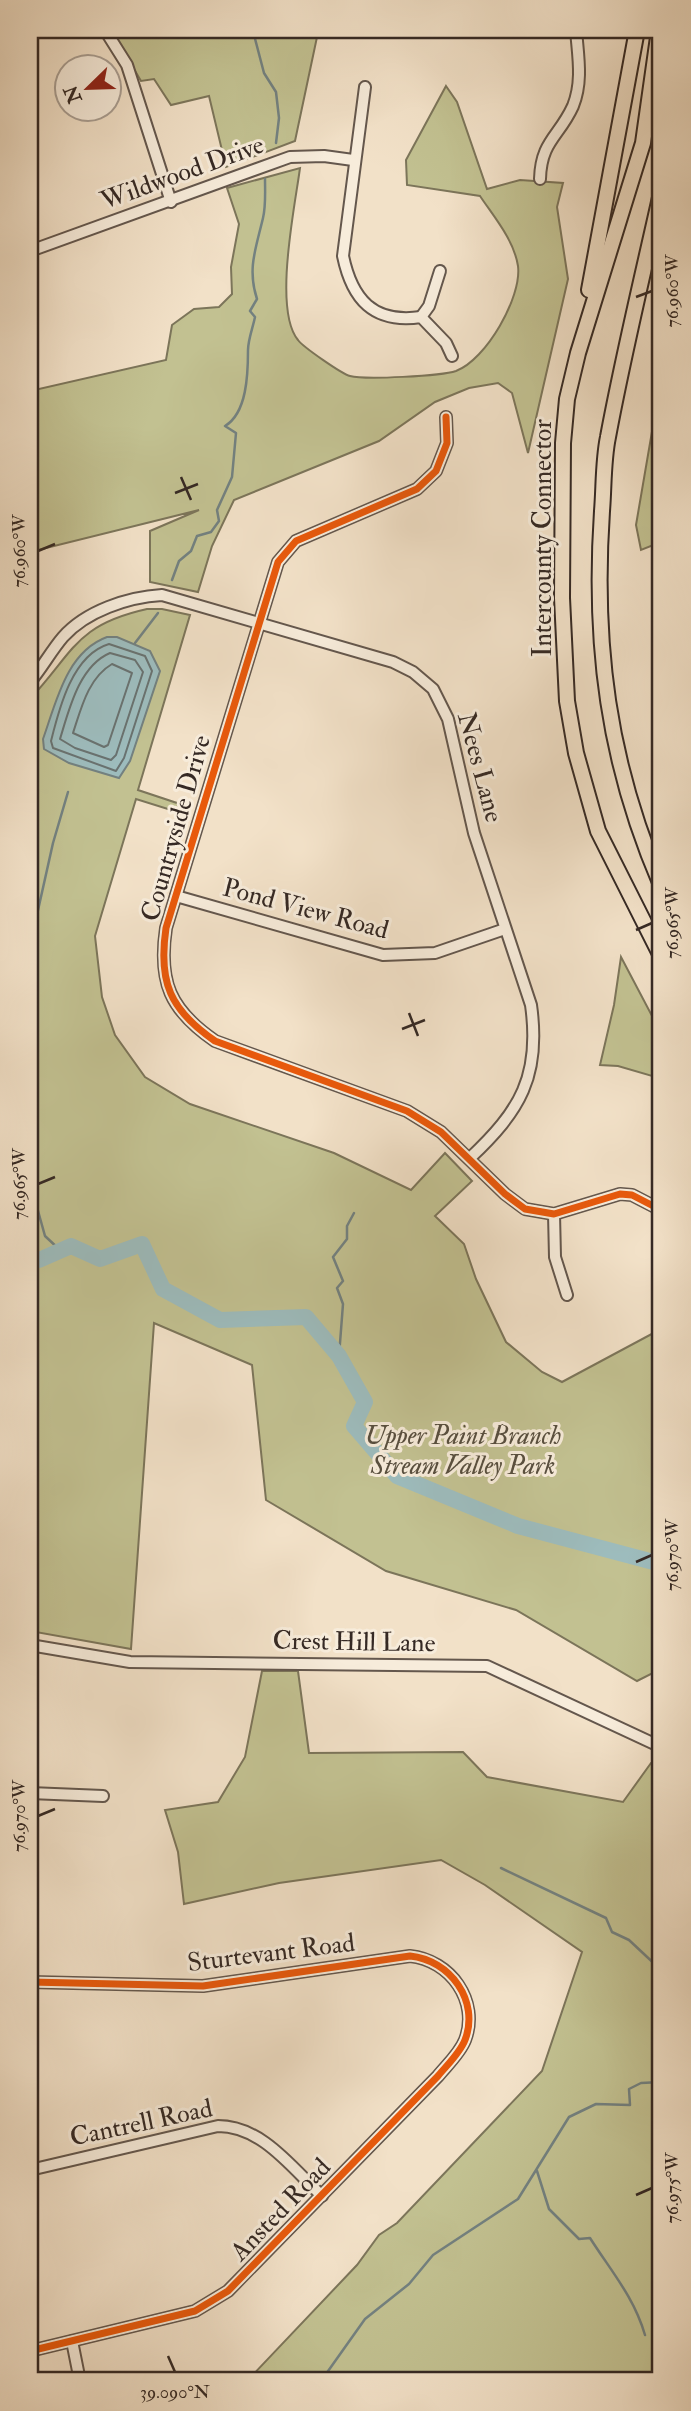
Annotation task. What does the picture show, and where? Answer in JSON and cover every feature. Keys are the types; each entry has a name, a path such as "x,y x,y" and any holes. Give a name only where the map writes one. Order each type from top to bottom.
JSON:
{"highway":[{"path":"578,353 637,30"},
{"name":"Intercounty Connector","path":"659,30 643,143 578,353 562,443 562,598 567,701 576,753 598,831 661,956"},
{"path":"661,193 607,440 599,568 600,649 610,719 642,841 661,885"}],"street":[{"path":"105,30 127,65 171,202"},
{"path":"540,179 545,145 562,127 580,81 576,30"},
{"path":"365,86 343,256 348,281 369,307 388,317 421,317 446,343 452,356"},
{"name":"Wildwood Drive","path":"30,251 290,157 324,156 354,160"},
{"path":"421,317 429,306 440,271"},
{"name":"Countryside Drive","path":"446,416 447,443 436,471 417,489 296,541 278,562 166,928 162,956 165,982 175,1005 190,1024 215,1041 407,1111 441,1132 505,1195 525,1209 554,1214"},
{"name":"Nees Lane","path":"30,682 74,626 88,616 141,596 162,595 393,662 414,672 433,689 448,719 474,833 531,1005 535,1030 533,1057 525,1087 501,1129 470,1158"},
{"name":"Pond View Road","path":"176,896 383,955 435,953 505,929"},
{"path":"567,1295 555,1257 554,1214 620,1194 632,1195 661,1210"},
{"name":"Crest Hill Lane","path":"30,1644 130,1662 487,1666 661,1747"},
{"path":"30,1793 103,1796"},
{"name":"Sturtevant Road","path":"30,1982 203,1986 410,1956 423,1957 438,1964 450,1973 462,1989"},
{"name":"Ansted Road","path":"30,2351 174,2317 210,2303 245,2276 438,2076 464,2042 469,2012 462,1989"},
{"name":"Cantrell Road","path":"30,2170 218,2126 234,2126 257,2136 322,2196"},
{"path":"72,2341 80,2381"}],"green space":[{"path":"111,30 335,30 317,37 295,141 226,167 209,96 171,105 154,79 141,81"},
{"path":"446,86 457,102 487,189 520,180 563,183 557,207 568,279 528,453 512,393 498,383 469,388 435,402 379,441 234,500 212,546 198,592 150,582 150,531 199,510 30,552 30,391 166,360 172,325 194,309 219,307 232,294 231,267 239,224 227,188 300,168 288,257 287,306 291,326 298,340 331,366 358,377 420,376 456,371 479,354 500,326 508,310 518,279 516,256 503,229 480,196 407,185 406,160"},
{"path":"661,379 661,542 641,550 636,525"},
{"name":"Upper Paint Branch Stream Valley Park","path":"147,609 190,615 138,790 189,807 187,815 136,799 95,936 102,997 115,1035 145,1077 190,1104 334,1153 411,1190 445,1153 472,1181 435,1216 464,1244 476,1279 506,1342 542,1372 562,1382 661,1329 661,1669 637,1681 516,1610 386,1571 266,1500 252,1365 154,1323 131,1649 30,1631 30,699 67,654 90,632 105,623"},
{"path":"621,957 661,1033 661,1068 652,1076 618,1066 600,1065 614,1005"},
{"path":"262,1671 298,1671 309,1753 463,1752 487,1777 623,1802 651,1763 661,1765 661,2381 247,2381 357,2265 379,2235 397,2223 542,2071 582,1952 485,1885 441,1860 279,1883 184,1904 178,1852 165,1810 218,1802 245,1757"}],"water":[{"path":"107,637 117,637 150,651 160,671 130,761 119,778 69,763 44,749 43,739 58,695 72,666 93,644"}],"waterway":[{"path":"245,30 253,31 264,73 276,92 279,118 276,143"},
{"path":"172,580 179,561 191,551 197,536 211,532 219,521 217,510 232,477 236,433 225,426 238,412 245,392 248,346 255,317 250,311 257,299 253,268 264,213 265,179"},
{"path":"135,643 158,613"},
{"path":"30,946 53,843 68,792"},
{"path":"30,1182 45,1236 61,1251"},
{"path":"339,1356 343,1304 337,1288 343,1281 333,1257 347,1239 347,1226 354,1213"},
{"path":"30,1259 39,1260 71,1246 100,1259 142,1244 163,1289 220,1320 306,1317 339,1356 365,1402 354,1426 397,1476 518,1526 661,1564"},
{"path":"501,1868 606,1918 612,1932 629,1940 661,1970"},
{"path":"321,2381 365,2319 409,2284 433,2255 518,2199 569,2117 596,2104 630,2105 629,2089 641,2083 661,2082"},
{"path":"537,2171 549,2209 579,2239 590,2238 628,2296 645,2335"}],"cycle path":[{"path":"446,417 447,443 436,471 417,489 296,541 278,562 166,928 166,979 171,993 187,1018 215,1041 407,1111 441,1132 505,1194 525,1209 554,1214 620,1194 632,1195 661,1210"},
{"path":"30,1982 203,1986 410,1956 438,1965 449,1974 465,1997 469,2025 460,2050 438,2076 228,2291 195,2311 30,2351"}]}
